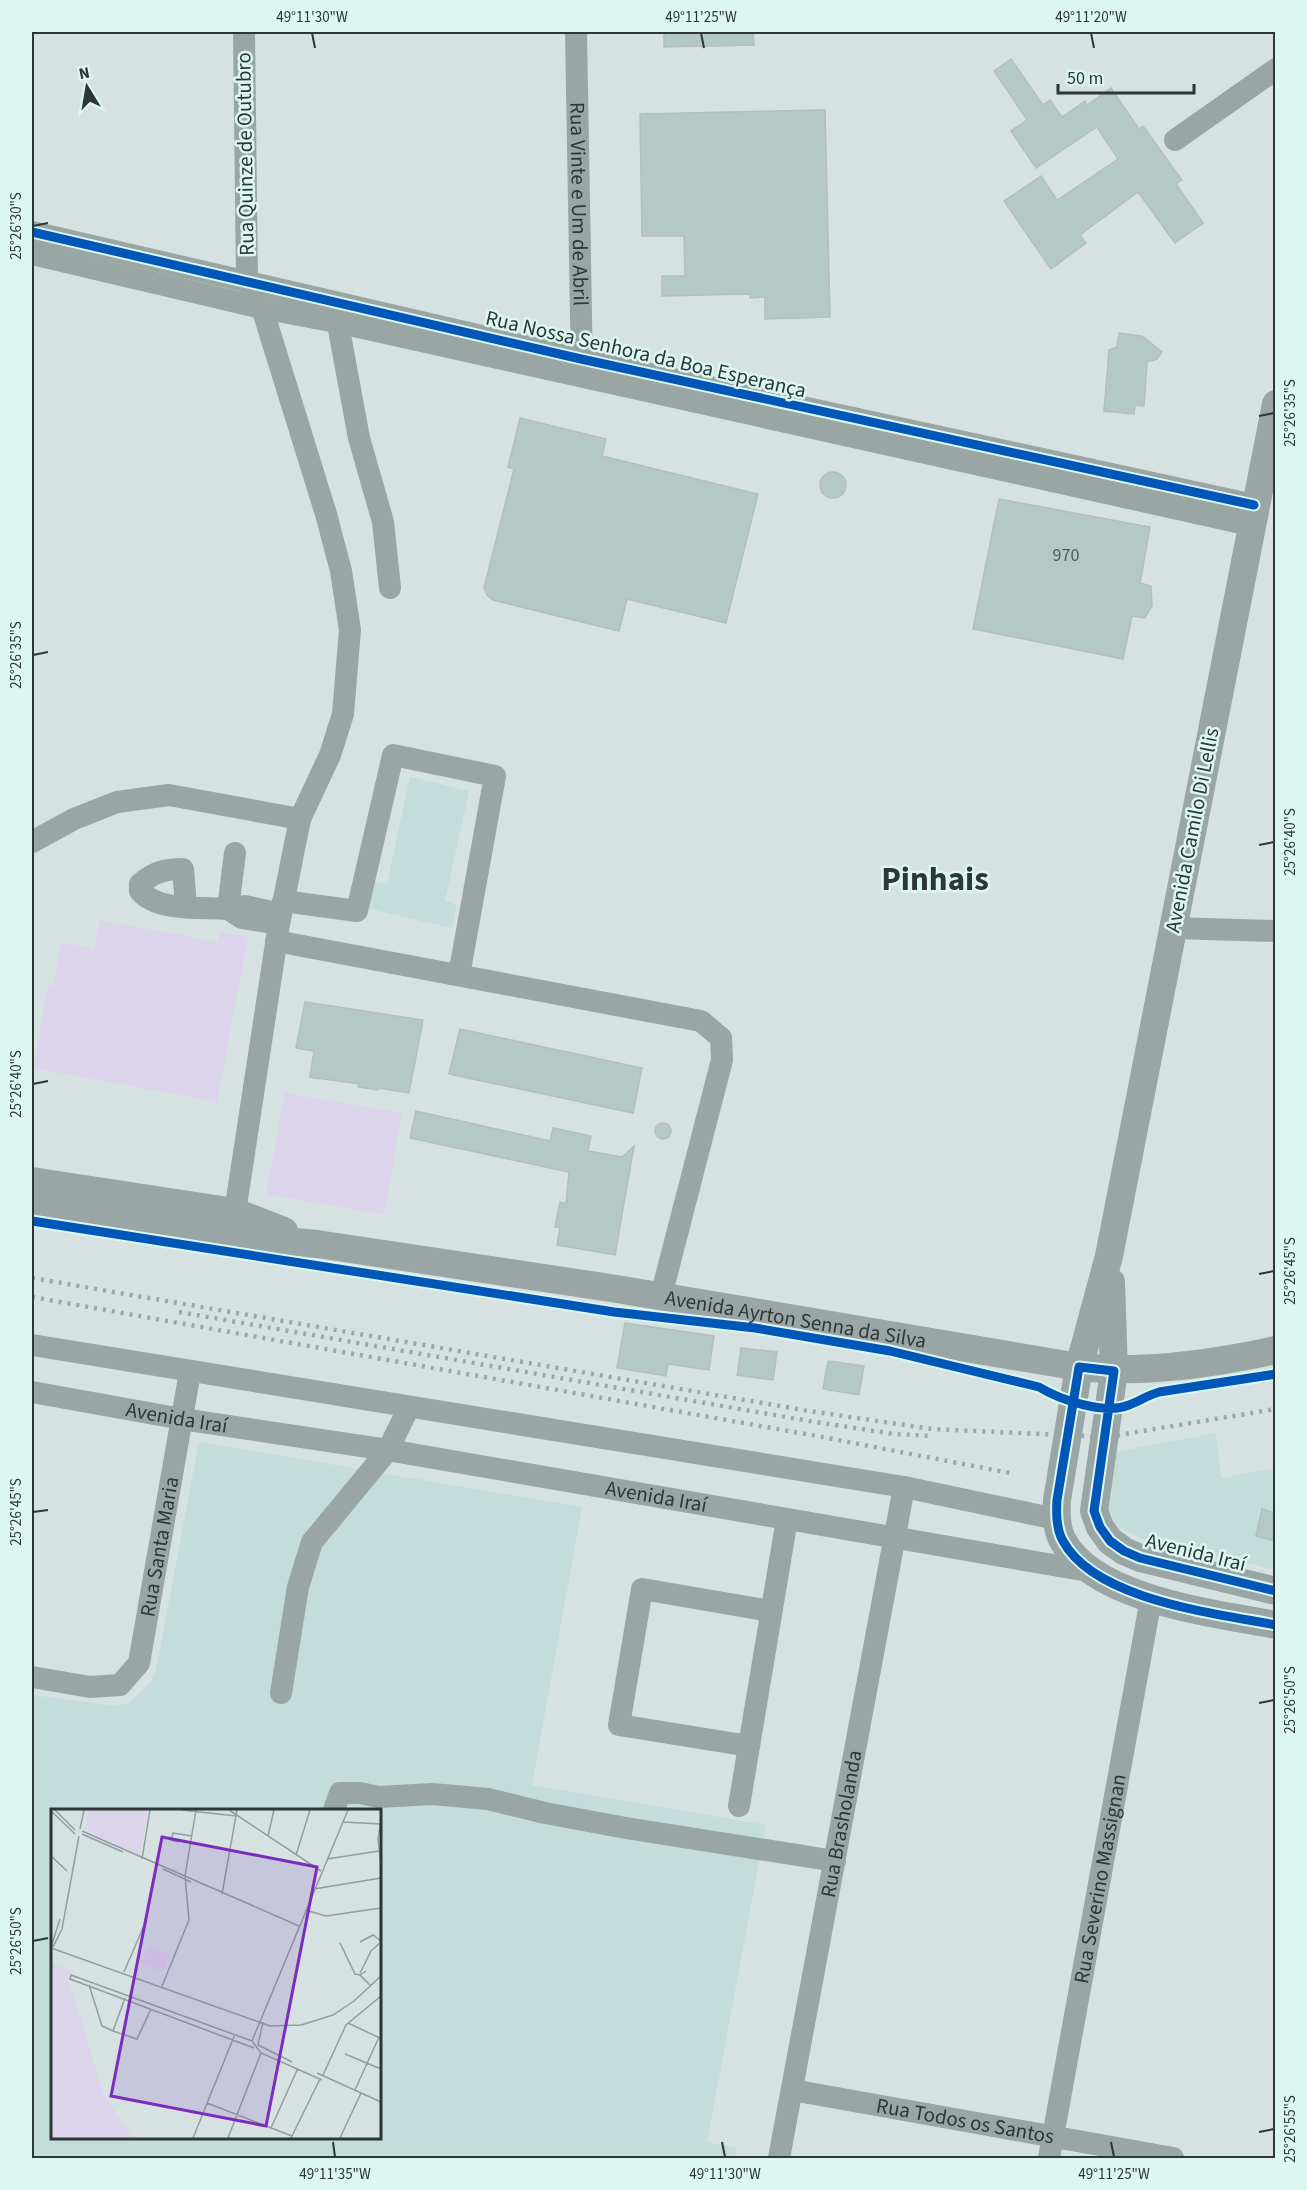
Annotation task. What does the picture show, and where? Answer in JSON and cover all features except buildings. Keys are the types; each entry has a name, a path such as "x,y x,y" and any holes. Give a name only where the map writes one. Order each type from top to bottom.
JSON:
{"main road":[{"name":"Avenida Camilo Di Lellis","path":"1088,1571 1062,1540 1056,1519 1057,1500 1079,1367 1109,1256 1275,404"},
{"name":"Avenida Ayrton Senna da Silva","path":"32,1181 235,1212 317,1244"},
{"name":"Avenida Ayrton Senna da Silva","path":"32,1207 230,1236 317,1244 661,1296 1079,1367 1114,1371 1245,1357 1275,1350"},
{"name":"Avenida Camilo Di Lellis","path":"1094,1511 1114,1371 1109,1256"},
{"name":"Avenida Iraí","path":"1094,1511 1100,1527 1110,1541 1140,1558 1275,1591"},
{"name":"Avenida Iraí","path":"1088,1571 1152,1599 1275,1625"}],"street":[{"name":"Rua Quinze de Outubro","path":"235,1212 280,920 300,819 330,755 343,714 350,630 341,572 262,308 247,280 244,32"},
{"name":"Rua Vinte e Um de Abril","path":"576,32 582,368"},
{"path":"1175,140 1275,69"},
{"name":"Rua Nossa Senhora da Boa Esperança","path":"32,232 247,280 335,312 1252,515"},
{"name":"Rua Nossa Senhora da Boa Esperança","path":"32,254 262,308 335,312"},
{"path":"335,312 360,438 382,522 390,588"},
{"path":"186,906 228,909 242,918 280,920 357,910 393,755 495,776 459,975"},
{"path":"32,842 74,819 117,802 169,795 300,819"},
{"path":"228,909 235,853"},
{"path":"280,920 459,975 701,1021 721,1038 722,1060 661,1296"},
{"path":"1173,928 1275,931"},
{"path":"32,1345 904,1487 1056,1519"},
{"name":"Rua Santa Maria","path":"32,1677 90,1687 120,1685 139,1663 190,1372"},
{"name":"Avenida Iraí","path":"32,1392 182,1419 388,1450 1088,1571"},
{"path":"281,1693 298,1587 312,1542 388,1450 409,1407"},
{"name":"Rua Brasholanda","path":"779,2158 904,1487"},
{"path":"739,1806 787,1519"},
{"path":"749,1746 619,1725 642,1590 771,1611"},
{"name":"Rua Severino Massignan","path":"1049,2158 1152,1599"},
{"path":"334,1809 340,1794 360,1793 379,1797 432,1794 488,1799 614,1826 835,1861"},
{"name":"Rua Todos os Santos","path":"792,2090 1173,2158"}],"shaded area":[{"path":"410,777 469,791 445,901 457,905 452,928 366,908 372,882 387,884"},
{"path":"100,920 218,942 220,932 248,937 217,1102 33,1068 48,986 53,986 61,942 94,949"},
{"path":"285,1093 402,1113 384,1215 266,1194"},
{"path":"1216,1433 1221,1478 1275,1468 1275,1570 1139,1538 1120,1528 1108,1512 1115,1452"},
{"path":"199,1442 582,1507 532,1785 766,1825 707,2142 737,2148 735,2158 32,2158 32,1695 118,1706 130,1702 150,1683 156,1670"}],"railway":[{"path":"32,1278 809,1411 932,1429 1106,1437 1276,1409"},
{"path":"32,1297 817,1436 1010,1473"},
{"path":"179,1312 809,1421 894,1434 930,1436"}],"cycle path":[{"path":"32,232 581,359 1254,505"},
{"path":"32,1221 614,1312 755,1328 890,1351 1039,1387 1070,1401 1096,1407 1119,1408 1159,1392 1276,1374"},
{"path":"1276,1591 1140,1558 1110,1541 1100,1527 1094,1511 1114,1371 1079,1367 1057,1500 1057,1521 1063,1541 1079,1561 1101,1577 1128,1590 1190,1609 1276,1625"}],"district":[{"name":"Pinhais","path":"935,879"}]}
